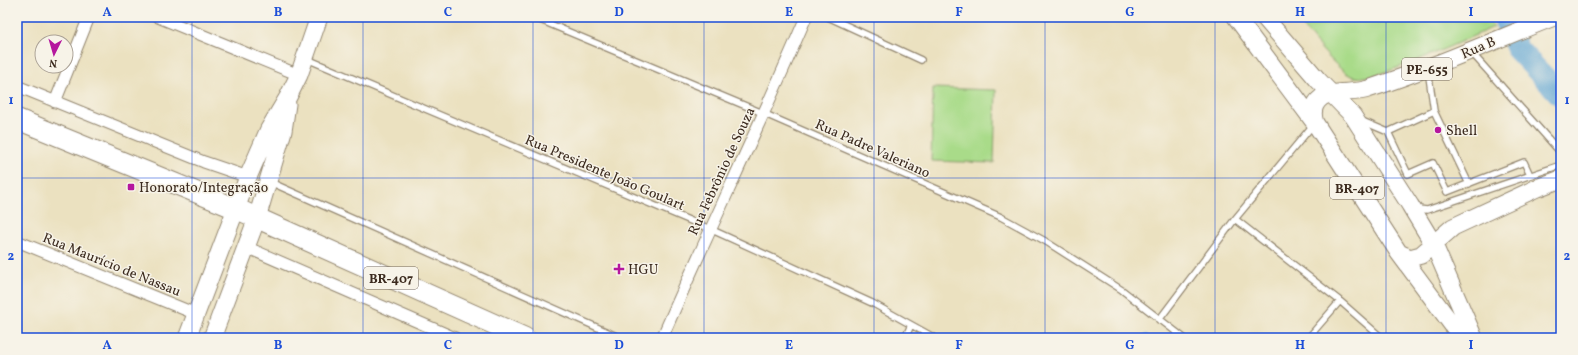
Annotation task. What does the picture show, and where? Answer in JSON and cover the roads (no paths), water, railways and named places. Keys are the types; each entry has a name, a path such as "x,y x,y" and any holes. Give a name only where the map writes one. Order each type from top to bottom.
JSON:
{"highway":[{"name":"BR-407","path":"17,119 237,209 525,338"}],"main road":[{"path":"187,338 248,177 269,129 299,75 319,17"},
{"name":"BR-407","path":"1236,17 1315,123 1399,253 1462,338"},
{"name":"BR-407","path":"1264,17 1330,94 1353,116 1434,245 1474,338"},
{"name":"Rua B","path":"1330,94 1366,90 1428,68 1554,17"},
{"path":"1315,123 1313,116 1316,103 1320,98 1330,94"},
{"path":"212,338 257,218 283,131 288,97"},
{"path":"1399,253 1410,258 1415,258 1434,245 1453,227 1537,188 1561,179"}],"street":[{"path":"55,102 89,17"},
{"path":"158,17 299,75"},
{"name":"Rua Febrônio de Souza","path":"662,338 710,229 765,114 806,17"},
{"path":"17,86 204,162 248,177"},
{"name":"Rua Maurício de Nassau","path":"17,241 196,314"},
{"path":"246,247 455,338"}],"lane":[{"name":"Rua Padre Valeriano","path":"533,17 765,114 1001,217 1045,241 1122,290 1158,320 1184,338"},
{"path":"828,17 922,60"},
{"path":"1470,51 1561,153"},
{"name":"Rua Presidente João Goulart","path":"304,58 710,229 872,303 935,338"},
{"path":"1428,68 1434,111 1469,184"},
{"path":"1388,132 1434,111"},
{"path":"1353,116 1388,132 1408,174 1433,163 1447,192 1524,162 1530,175"},
{"path":"1158,320 1235,219 1315,123"},
{"path":"1410,205 1421,210 1437,206 1561,165"},
{"path":"268,181 621,338"},
{"path":"1425,230 1426,217 1432,209 1437,206"},
{"path":"1235,219 1340,301 1382,338"},
{"path":"1308,338 1340,301"},
{"path":"905,338 911,325"}],"waterway":[{"path":"1504,17 1518,50 1561,95"}],"place":[{"name":"Shell","path":"1438,130"},
{"name":"Honorato/Integração","path":"131,187"},
{"name":"HGU","path":"619,269"}]}
